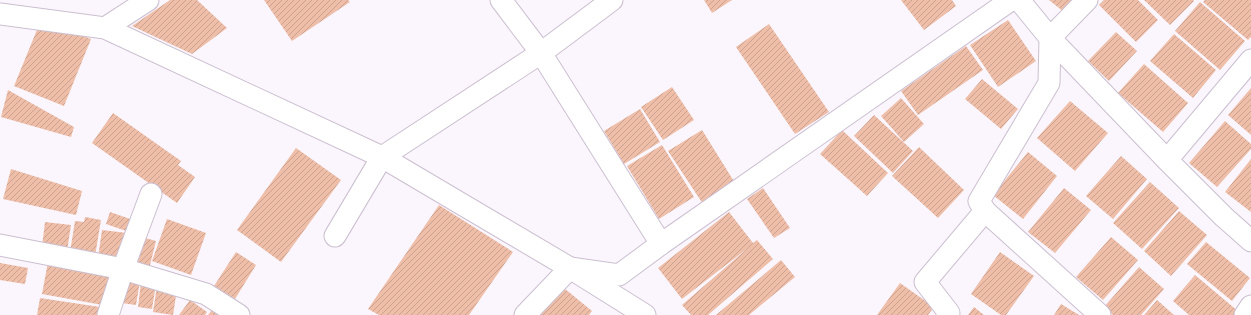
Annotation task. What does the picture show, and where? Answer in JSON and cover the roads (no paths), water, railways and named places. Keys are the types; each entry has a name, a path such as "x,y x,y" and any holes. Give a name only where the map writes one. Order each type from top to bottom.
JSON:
{"street":[{"path":"105,28 148,0"},
{"path":"501,0 540,53 660,244"},
{"path":"335,236 382,157 540,53 612,0"},
{"path":"570,268 619,275 660,244 1011,0"},
{"path":"1020,0 1050,38 1166,160 1224,217 1251,241"},
{"path":"1087,0 1050,38 1049,83 979,201 985,211 1100,315"},
{"path":"0,14 105,28 382,157 570,268 643,314"},
{"path":"1166,160 1251,60"},
{"path":"108,315 151,194"},
{"path":"947,315 949,313 924,282 985,211"},
{"path":"0,245 123,270 206,294 240,315"},
{"path":"525,315 570,268"},
{"path":"1245,315 1251,306"}]}
